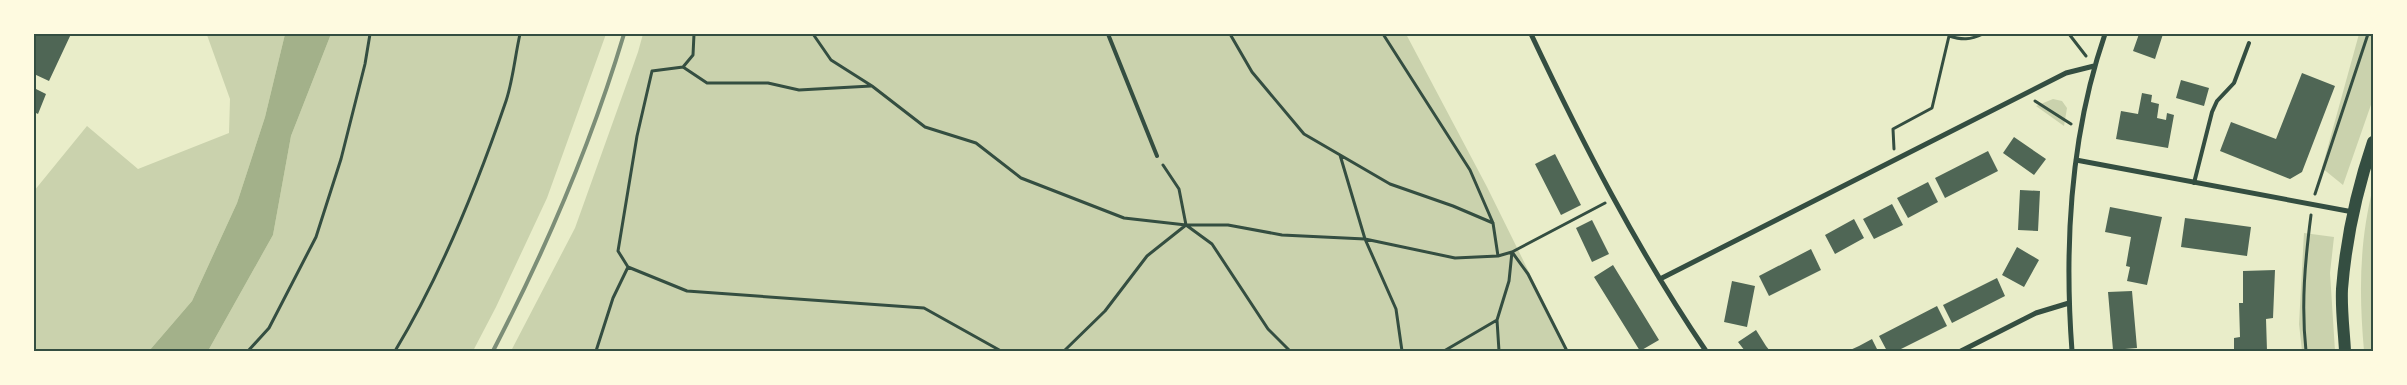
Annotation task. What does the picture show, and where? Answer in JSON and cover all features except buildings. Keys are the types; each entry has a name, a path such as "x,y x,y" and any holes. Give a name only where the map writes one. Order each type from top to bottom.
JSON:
{"main road":[{"path":"2346,351 2342,290 2353,212 2362,174 2373,142"}],"street":[{"path":"1531,34 1567,110 1614,198 1660,279 1706,351"},
{"path":"2072,351 2069,303 2071,199 2080,131 2094,66 2105,34"},
{"path":"1660,279 2023,94 2066,73 2094,66"},
{"path":"2076,160 2194,184 2353,212"},
{"path":"1961,351 2036,313 2069,303"}],"lane":[{"path":"1108,34 1157,156"},
{"path":"2194,184 2212,112 2217,101 2234,83 2249,43"}],"path":[{"path":"248,351 269,328 316,237 341,159 365,64 370,34"},
{"path":"395,351 416,317 465,206 506,99 520,34"},
{"path":"683,67 693,55 694,34"},
{"path":"813,34 831,60 872,86 925,127 976,143 1021,178 1124,218 1186,225 1228,225 1282,235 1365,239 1455,258 1498,256 1512,252 1614,198"},
{"path":"1230,34 1252,72 1304,134 1390,184 1453,206 1493,223"},
{"path":"1383,34 1470,170 1493,223 1498,256"},
{"path":"1905,154 1894,150 1893,129 1932,108 1947,35 1962,40 1972,39 1983,34"},
{"path":"2069,34 2094,66"},
{"path":"2306,351 2302,314 2304,267 2312,206 2368,34"},
{"path":"872,86 799,90 768,83 706,83 683,67 652,71 637,136 618,251 628,267 687,291 924,308 1001,351"},
{"path":"2023,94 2053,111 2080,131"},
{"path":"1340,155 1365,239 1396,309 1402,351"},
{"path":"1157,156 1179,189 1186,225 1212,244 1268,329 1290,351"},
{"path":"1064,351 1105,311 1147,256 1186,225"},
{"path":"1499,351 1497,320 1509,280 1512,252"},
{"path":"1512,252 1528,274 1567,351"},
{"path":"596,351 613,298 628,267"},
{"path":"1444,351 1497,320"}],"shaded area":[{"path":"285,34 265,117 237,203 192,301 149,351 34,351 34,191 87,126 138,169 229,133 230,99 207,35"},
{"path":"285,34 331,34 291,136 273,235 208,351 149,351 192,301 237,203 265,117"},
{"path":"331,34 606,34 547,198 496,307 473,351 208,351 273,235 291,136"},
{"path":"643,34 1406,34 1487,187 1568,351 511,351 575,228"},
{"path":"2359,34 2373,34 2373,99 2343,185 2322,168"},
{"path":"2053,99 2062,101 2067,108 2064,126 2036,106"},
{"path":"2373,187 2373,351 2364,351 2361,269 2368,208"},
{"path":"2304,233 2334,237 2330,273 2335,351 2302,351 2299,324"}],"railway":[{"path":"493,351 531,274 566,196 597,116 624,34"}]}
